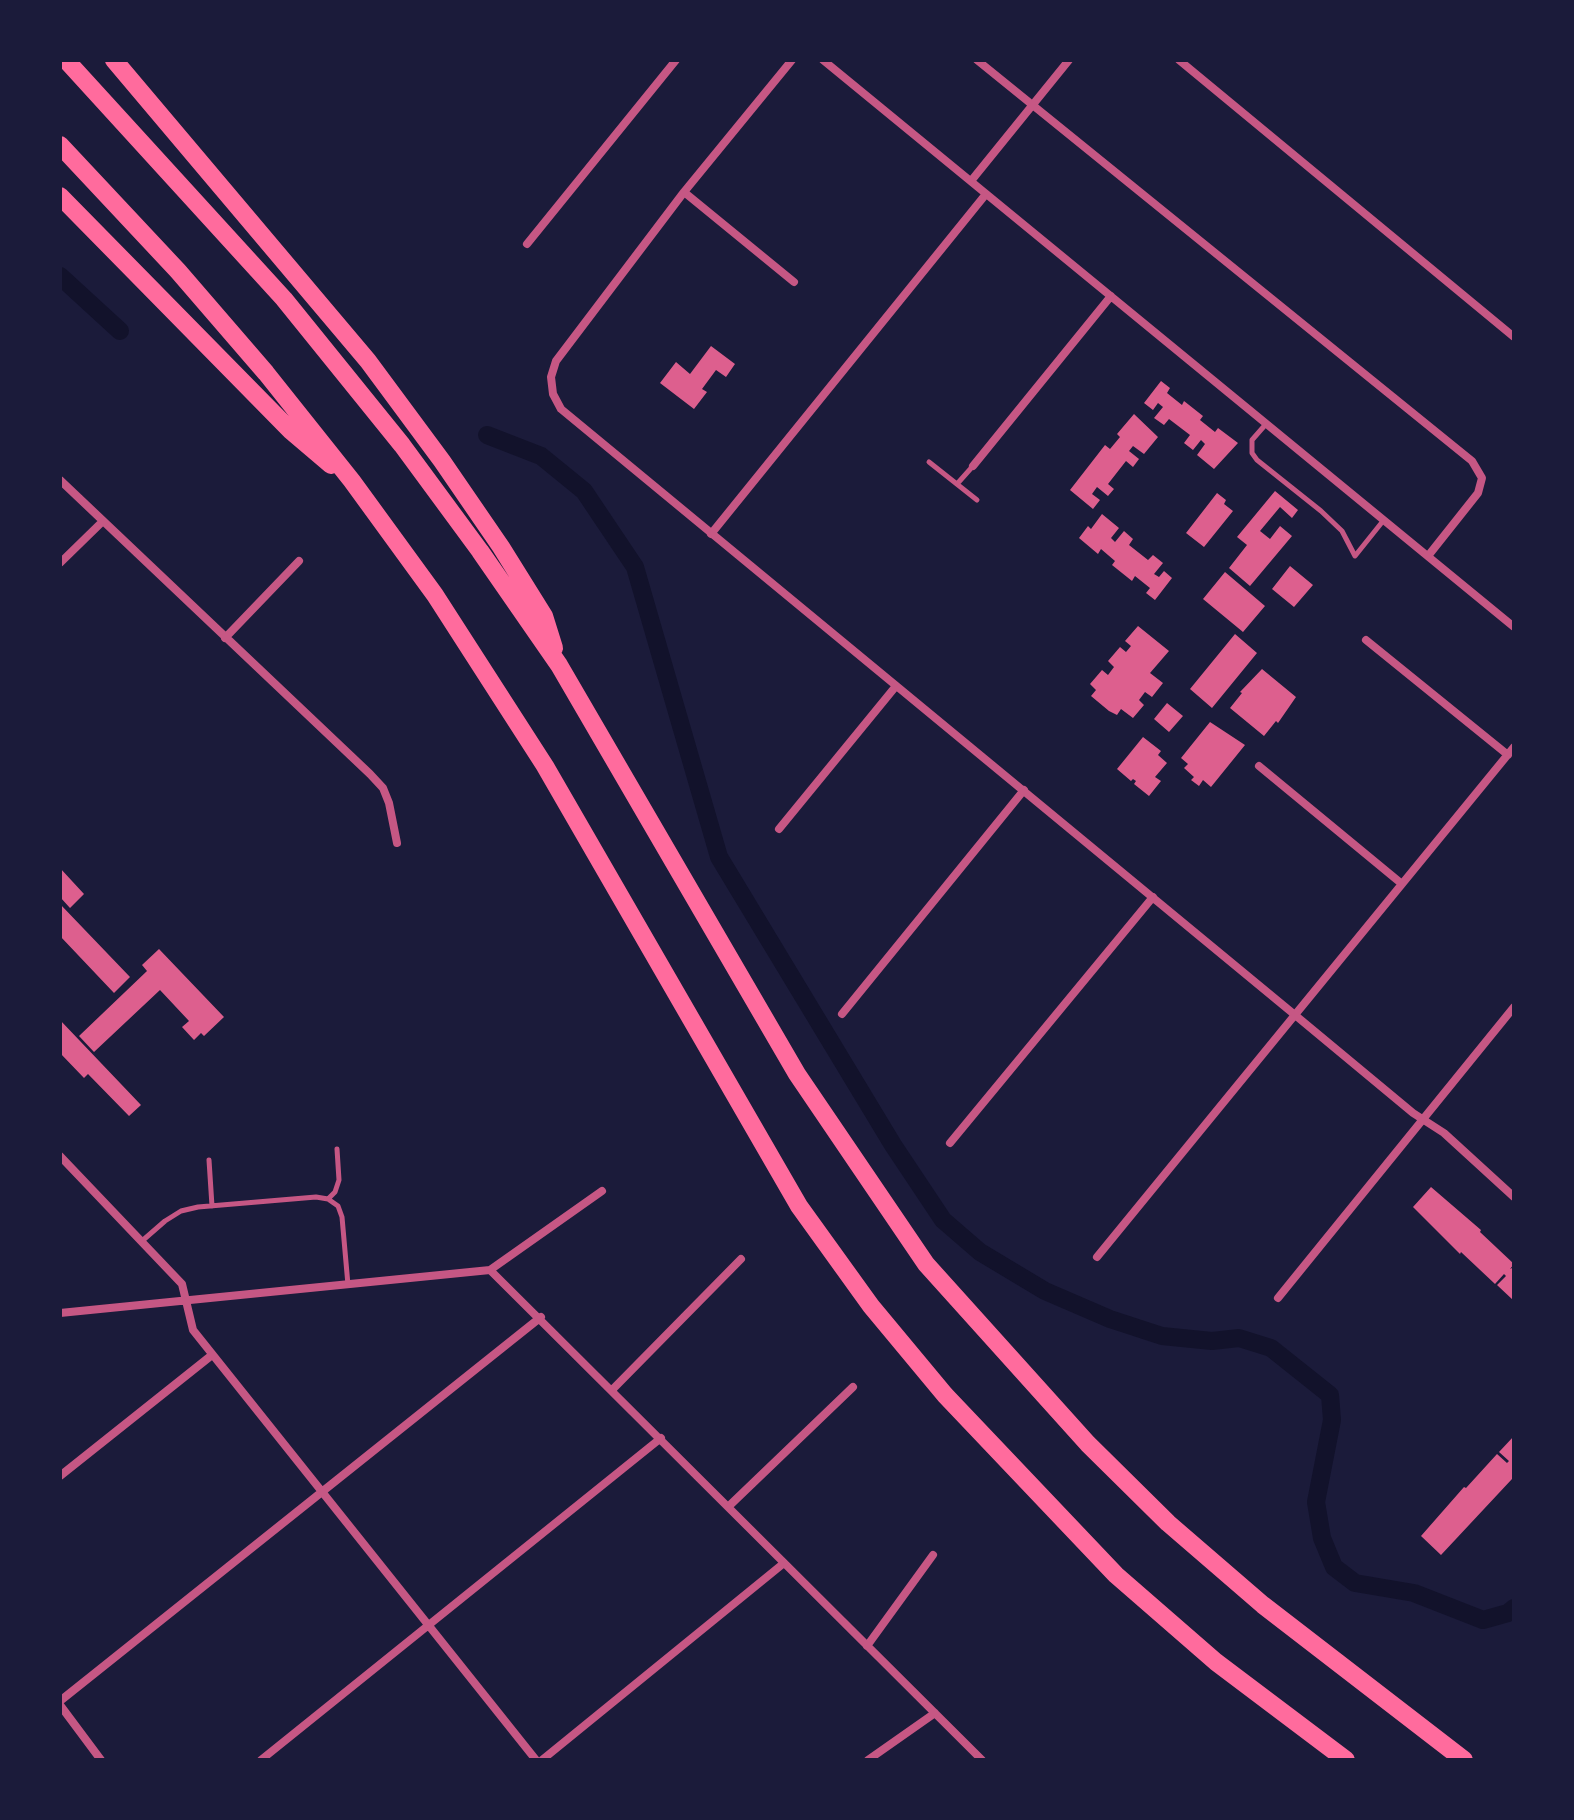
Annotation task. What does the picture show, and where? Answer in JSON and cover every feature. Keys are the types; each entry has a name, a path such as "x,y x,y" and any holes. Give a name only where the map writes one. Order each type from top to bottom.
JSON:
{"highway":[{"path":"66,60 230,238 345,373 461,525 559,665 797,1074 926,1264 1088,1444 1168,1523 1263,1605 1464,1760"},
{"path":"114,60 350,338 442,461 544,616 559,665"},
{"path":"60,145 237,339 352,481 435,595 510,709 799,1206 871,1306 945,1395 1116,1575 1216,1662 1346,1760"},
{"path":"60,196 291,431 352,481"}],"street":[{"path":"527,244 676,60"},
{"path":"792,60 684,192 556,361 551,377 553,394 561,409 1295,1015 1444,1133 1514,1197"},
{"path":"823,60 1514,627"},
{"path":"977,60 1472,461 1482,478 1478,493 1428,556"},
{"path":"971,181 1069,60"},
{"path":"1179,60 1514,337"},
{"path":"684,192 794,282"},
{"path":"711,534 986,194"},
{"path":"973,466 1111,296"},
{"path":"60,480 383,788 397,843"},
{"path":"60,563 102,522"},
{"path":"225,638 299,561"},
{"path":"1097,1257 1511,751 1366,640"},
{"path":"779,829 896,686"},
{"path":"1259,766 1402,884"},
{"path":"842,1014 1024,790"},
{"path":"950,1143 1153,897"},
{"path":"1278,1298 1514,1007"},
{"path":"60,1156 182,1284 193,1330 428,1627 539,1760 784,1563"},
{"path":"60,1313 490,1270 602,1191"},
{"path":"612,1390 741,1259"},
{"path":"490,1270 541,1317 982,1760"},
{"path":"101,1760 60,1703 541,1317"},
{"path":"60,1476 212,1355"},
{"path":"728,1507 853,1387"},
{"path":"261,1760 661,1438"},
{"path":"867,1646 933,1555"},
{"path":"868,1760 935,1713"}],"lane":[{"path":"1266,423 1252,440 1252,453 1332,521 1349,542 1355,556 1384,520"},
{"path":"929,462 977,500"},
{"path":"957,484 973,466"},
{"path":"328,1199 335,1192 339,1180 337,1149"},
{"path":"209,1160 212,1206"},
{"path":"142,1241 181,1211 316,1197 328,1199 338,1206 342,1217 348,1285"}],"building":[{"path":"711,346 735,364 726,377 716,370 702,389 707,392 694,409 660,383 676,362 690,374"},
{"path":"1161,381 1170,388 1167,393 1182,405 1184,401 1203,416 1200,420 1215,432 1218,428 1238,443 1214,469 1197,455 1205,444 1201,440 1193,450 1184,443 1190,435 1169,419 1164,425 1154,418 1163,407 1158,403 1153,410 1144,403"},
{"path":"1134,414 1158,437 1144,454 1133,446 1129,451 1139,459 1133,467 1126,461 1108,484 1114,489 1108,496 1097,487 1092,494 1100,500 1093,509 1070,490 1105,445 1110,449 1120,437 1117,434"},
{"path":"1275,491 1298,510 1292,518 1280,507 1260,531 1270,539 1280,526 1292,536 1250,586 1229,568 1247,545 1237,537"},
{"path":"1217,493 1233,511 1204,547 1186,533"},
{"path":"1102,514 1119,528 1111,538 1115,542 1124,531 1133,539 1129,545 1148,560 1153,555 1163,563 1154,574 1159,577 1164,571 1172,578 1155,600 1146,593 1150,588 1135,576 1132,581 1112,565 1115,561 1101,549 1098,554 1079,538 1088,526 1091,529"},
{"path":"1290,566 1313,585 1294,607 1272,589"},
{"path":"1225,572 1265,606 1243,632 1203,599"},
{"path":"1138,626 1169,651 1150,673 1163,683 1152,697 1145,692 1139,700 1144,705 1133,718 1121,709 1117,715 1109,711 1091,696 1096,690 1090,684 1102,670 1108,675 1114,667 1108,661 1120,647 1126,652 1131,646 1125,641"},
{"path":"1235,634 1257,653 1212,708 1190,689"},
{"path":"1262,669 1296,697 1278,723 1276,721 1264,736 1230,708 1240,692"},
{"path":"1167,703 1183,716 1169,732 1154,719"},
{"path":"1210,722 1245,745 1211,787 1203,780 1199,786 1191,780 1194,777 1184,768 1188,764 1181,758"},
{"path":"1143,737 1161,751 1158,755 1167,763 1155,777 1161,781 1149,796 1134,784 1136,781 1131,781 1117,769"},
{"path":"60,868 84,894 70,908 60,897"},
{"path":"60,904 130,977 114,993 60,936"},
{"path":"159,949 224,1017 204,1036 201,1033 194,1040 182,1027 189,1021 160,990 94,1052 79,1036 147,971 142,965"},
{"path":"60,1020 141,1105 129,1116 88,1074 84,1078 60,1053"},
{"path":"1431,1187 1481,1230 1514,1264 1510,1269 1514,1267 1514,1301 1497,1285 1506,1276 1504,1274 1495,1284 1413,1207"},
{"path":"1514,1436 1512,1479 1441,1555 1421,1536 1497,1454 1507,1463 1509,1461 1499,1452"}],"waterway":[{"path":"60,276 120,331"},
{"path":"487,435 541,456 584,491 635,567 719,857 893,1145 943,1220 980,1252 1045,1291 1110,1319 1162,1336 1212,1341 1239,1338 1271,1348 1330,1395 1332,1420 1316,1502 1322,1538 1334,1567 1355,1583 1414,1593 1483,1620 1508,1613 1514,1608"}]}
